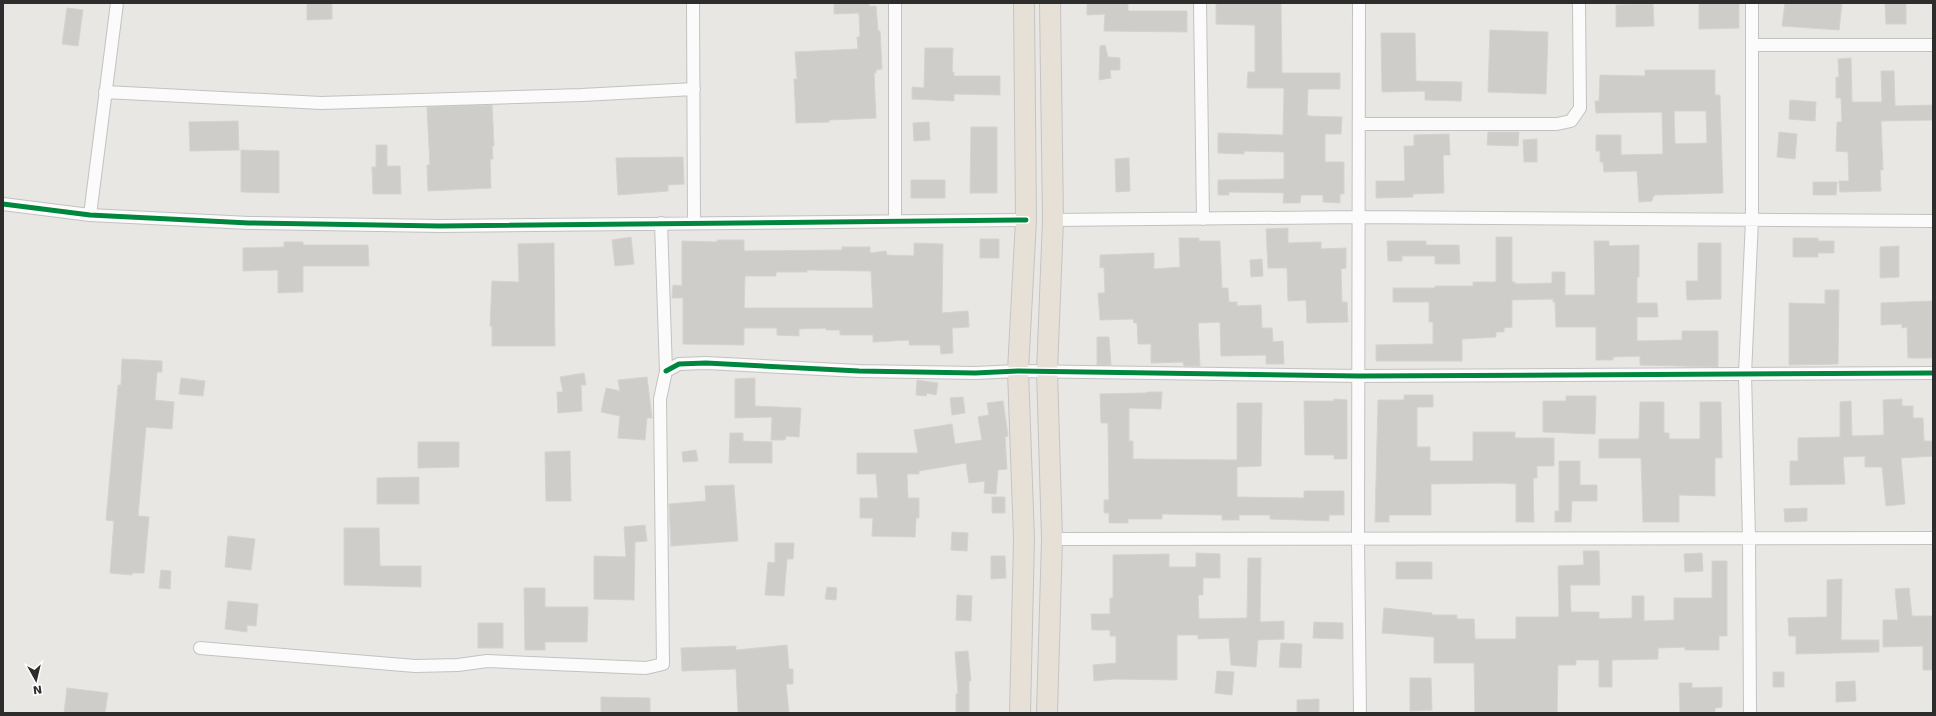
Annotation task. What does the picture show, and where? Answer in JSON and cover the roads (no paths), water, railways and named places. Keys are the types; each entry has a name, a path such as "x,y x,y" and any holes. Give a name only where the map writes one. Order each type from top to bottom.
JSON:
{"highway":[{"path":"1020,713 1024,538 1018,371 1026,220 1024,3"},
{"path":"1047,713 1052,539 1046,372 1053,220 1050,3"}],"street":[{"path":"90,214 117,3"},
{"path":"693,3 694,223"},
{"path":"895,3 895,221"},
{"path":"1200,3 1202,219"},
{"path":"1359,3 1360,216 1358,540 1360,713"},
{"path":"1360,124 1557,124 1571,121 1580,108 1579,3"},
{"path":"1750,713 1749,538 1745,374 1752,220 1752,3"},
{"path":"1752,46 1933,45"},
{"path":"105,92 321,103 582,95 694,89"},
{"path":"3,204 90,214 249,223 424,226 1026,220"},
{"path":"1053,220 1360,216 1933,221"},
{"path":"200,648 415,666 458,665 487,661 646,668 663,664 660,399 666,370 661,223"},
{"path":"666,370 679,364 706,364 859,371 975,373 1018,371 1359,376 1933,373"},
{"path":"1052,539 1358,540 1933,538"}]}
